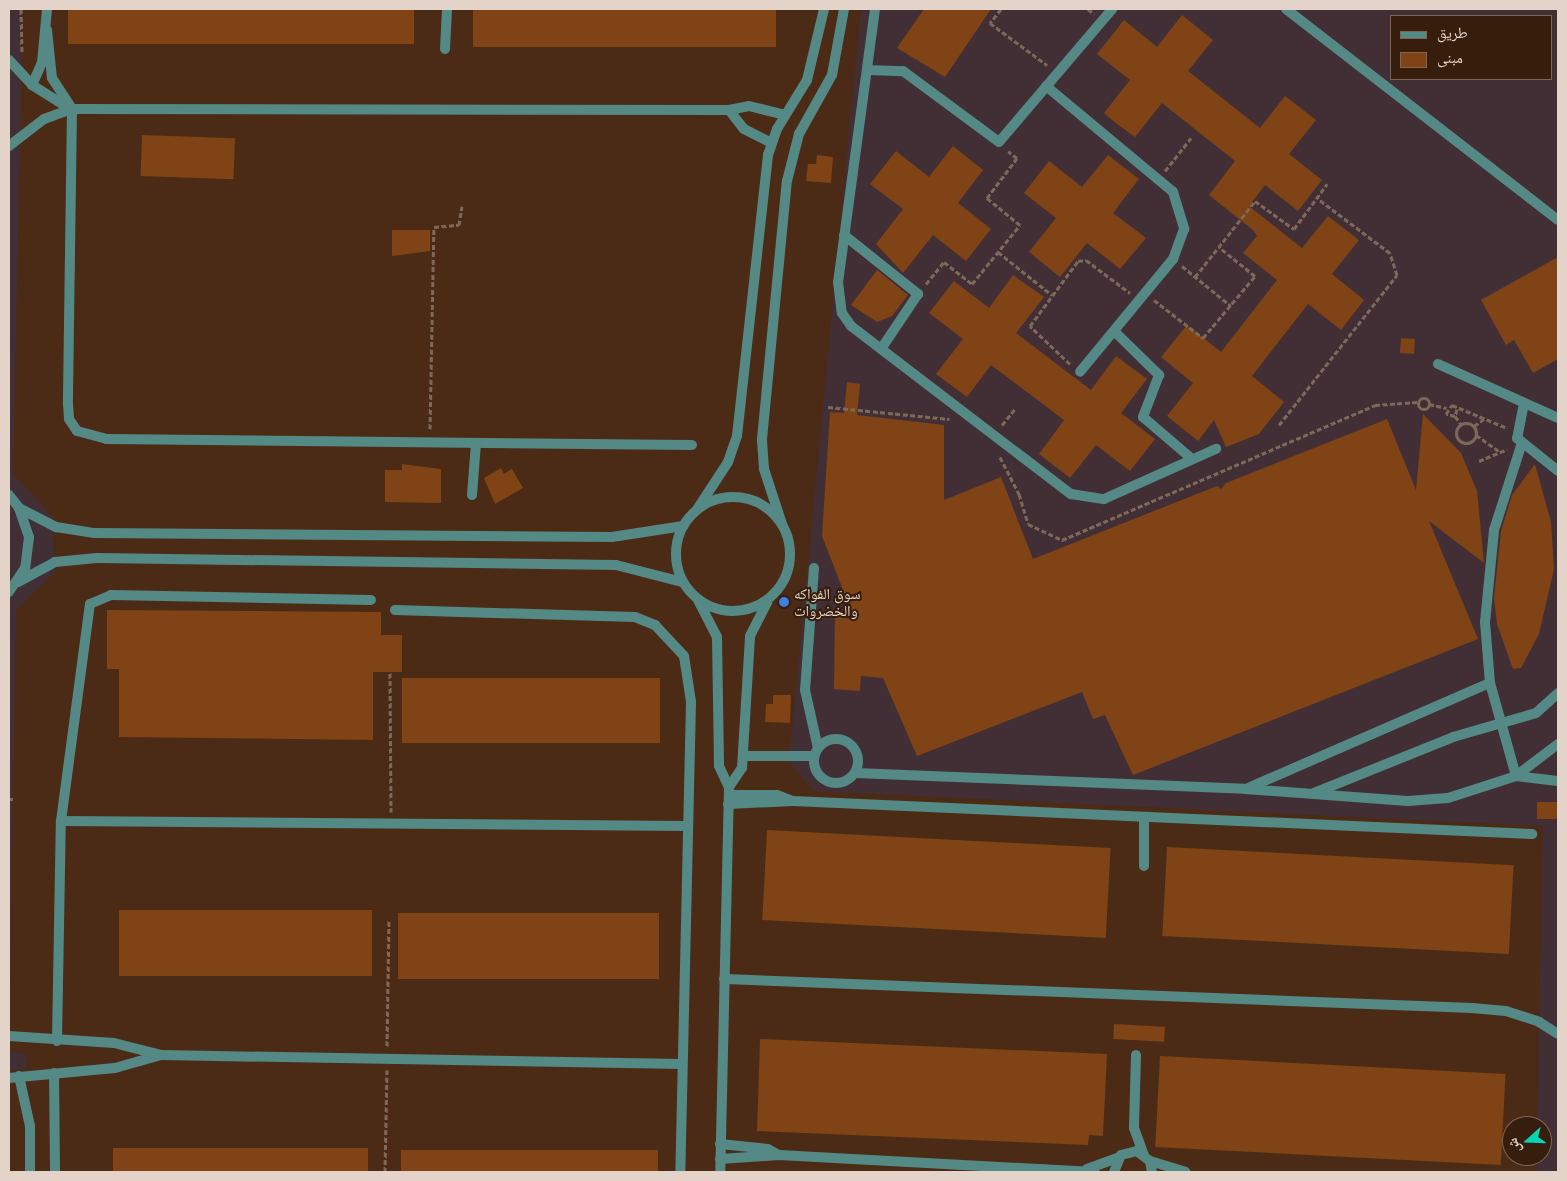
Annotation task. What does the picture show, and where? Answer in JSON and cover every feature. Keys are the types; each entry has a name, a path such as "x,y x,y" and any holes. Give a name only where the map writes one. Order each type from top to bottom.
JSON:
{"street":[{"path":"32,85 42,63 47,9"},
{"path":"445,49 446,9"},
{"path":"720,1172 729,795 719,766 717,637 698,600 682,582 676,554 683,526 698,508 728,462 737,436 772,143 784,115 798,99 814,62 824,9"},
{"path":"729,795 742,768 750,636 767,601 782,585 789,565 789,544 771,497 762,439 787,181 799,134 832,75 844,9"},
{"path":"875,9 837,298 842,313 881,349 1056,486 1087,499 1104,499 1216,449"},
{"path":"867,70 903,71 998,142 1112,9"},
{"path":"1286,9 1558,220"},
{"path":"46,30 52,78 72,109 68,404 69,418 77,431 106,439 692,445"},
{"path":"9,60 32,85 72,109"},
{"path":"1046,86 1159,180 1182,209 1184,229 1173,259 1080,372"},
{"path":"9,146 44,119 72,109 728,110 750,106 784,115"},
{"path":"728,110 744,130 772,143"},
{"path":"844,235 918,294 881,349"},
{"path":"1114,332 1159,375 1143,417 1192,459"},
{"path":"1438,364 1558,418"},
{"path":"1524,403 1516,432 1522,443 1558,471"},
{"path":"472,495 476,443"},
{"path":"1516,776 1498,724 1490,683 1485,622 1489,561 1501,501 1522,443"},
{"path":"9,495 19,508 29,545 18,582"},
{"path":"698,508 720,498 744,498 765,507 782,524"},
{"path":"19,508 56,527 96,533 612,537 683,526"},
{"path":"9,592 18,582 55,562 97,558 616,565 682,582"},
{"path":"743,756 816,752 835,739 852,746 858,764 855,773 841,783 832,783 818,774 816,752 805,690 814,568"},
{"path":"57,1041 61,821 81,696 87,612 96,599 111,595 371,600"},
{"path":"698,600 732,612 767,601"},
{"path":"395,610 613,614 655,624 684,656 689,678 680,1172"},
{"path":"1245,789 1490,683"},
{"path":"1311,794 1498,724 1536,713 1558,693"},
{"path":"1516,776 1558,744"},
{"path":"855,773 1245,789 1428,801 1516,776 1558,780"},
{"path":"729,795 793,801 1532,834"},
{"path":"1144,818 1144,866"},
{"path":"61,821 686,826"},
{"path":"724,979 1472,1008 1506,1011 1558,1034"},
{"path":"9,1036 57,1041 114,1043 161,1055 682,1064"},
{"path":"30,1172 30,1126 14,1077 115,1068 161,1055"},
{"path":"1114,1172 1134,1128 1136,1055"},
{"path":"54,1073 56,1172"},
{"path":"1134,1128 1152,1172"},
{"path":"720,1144 768,1149 779,1154"},
{"path":"720,1159 779,1154 1095,1172"},
{"path":"1083,1170 1120,1156 1147,1158 1183,1172"}],"path":[{"path":"21,9 22,74"},
{"path":"1001,9 990,23 1057,73"},
{"path":"1159,180 1191,138"},
{"path":"918,294 944,262 972,284 1020,225 987,198 1017,158 998,142"},
{"path":"1195,276 1255,201 1294,229 1327,184"},
{"path":"1279,425 1396,275 1390,253 1317,198"},
{"path":"430,443 434,227 460,225 462,206"},
{"path":"1080,372 1030,330 1052,295 1084,259 1204,338 1256,276 1219,247"},
{"path":"998,252 1052,295"},
{"path":"1173,259 1230,306"},
{"path":"994,452 1019,494 1028,524 1062,540 1375,405 1418,402 1424,398 1430,404 1457,409 1516,432"},
{"path":"1418,402 1424,410 1430,404"},
{"path":"828,407 955,422"},
{"path":"994,436 1015,408"},
{"path":"1447,408 1449,416 1455,416"},
{"path":"1455,416 1457,409"},
{"path":"1455,416 1461,424 1474,426 1484,419"},
{"path":"1461,424 1456,432 1460,441 1469,442 1476,435"},
{"path":"1474,426 1476,435 1501,452"},
{"path":"1479,461 1522,443"},
{"path":"390,673 392,824"},
{"path":"9,800 14,800"}],"shaded area":[{"name":"سوق الفواكه والخضروات","path":"9,9 1558,9 1558,1172 9,1172"},
{"name":"سوق الفواكه والخضروات","path":"23,9 861,9 789,761 814,791 1543,826 1537,1116 1502,1116 1502,1166 1536,1166 1536,1172 9,1172 9,1070 26,1069 26,1054 9,1052 16,610 55,572 53,518 13,473"}],"building":[{"path":"68,9 414,9 414,44 68,44"},
{"path":"473,9 776,9 776,47 473,47"},
{"path":"924,9 991,9 945,77 897,48"},
{"path":"1182,15 1213,40 1188,71 1260,128 1285,96 1316,120 1289,154 1322,180 1298,211 1265,185 1249,206 1302,248 1328,216 1359,240 1332,274 1364,300 1341,330 1308,304 1252,376 1284,402 1259,434 1226,447 1214,420 1198,441 1167,416 1193,383 1161,357 1187,325 1221,352 1277,280 1243,253 1257,236 1253,230 1209,195 1235,161 1162,103 1135,137 1117,124 1104,113 1130,80 1097,54 1124,20 1157,47"},
{"path":"142,135 235,138 234,179 141,176"},
{"path":"953,146 983,170 958,203 991,229 966,261 933,235 903,273 876,244 903,209 870,184 896,151 929,177"},
{"path":"817,155 833,157 831,183 806,181 808,164 816,164"},
{"path":"1108,155 1139,179 1113,213 1146,238 1120,269 1087,243 1060,277 1029,252 1056,218 1024,193 1049,161 1082,187"},
{"path":"392,230 430,230 430,251 392,256"},
{"path":"1558,257 1558,359 1533,373 1514,340 1506,345 1481,300"},
{"path":"877,270 908,295 892,316 877,322 851,305"},
{"path":"1013,275 1044,297 1016,333 1091,390 1116,356 1147,379 1121,413 1155,439 1130,471 1096,445 1070,478 1039,454 1064,420 991,365 967,397 936,374 963,339 929,313 954,281 989,308"},
{"path":"1401,338 1415,339 1414,354 1400,353"},
{"path":"847,382 860,384 857,415 944,425 944,500 1001,477 1033,559 1217,486 1221,489 1226,483 1387,419 1416,490 1423,414 1461,453 1477,491 1484,563 1429,521 1478,639 1133,775 1105,715 1093,719 1082,692 917,756 883,678 861,676 860,691 834,689 835,611 852,613 822,536 830,412 844,413"},
{"path":"402,464 441,469 441,503 385,502 385,470 402,470"},
{"path":"1535,464 1551,522 1554,569 1539,634 1521,668 1513,669 1497,624 1494,598 1501,531 1512,495"},
{"path":"501,468 504,474 512,469 523,488 495,504 484,478"},
{"path":"107,610 381,612 381,635 402,635 402,672 373,672 373,740 119,737 119,669 107,669"},
{"path":"402,678 660,678 660,743 402,743"},
{"path":"773,695 791,695 790,723 765,722 766,704 773,704"},
{"path":"1537,802 1558,802 1558,819 1537,819"},
{"path":"767,830 1111,848 1106,938 762,920"},
{"path":"1167,847 1514,865 1509,954 1162,936"},
{"path":"119,910 372,910 372,976 119,976"},
{"path":"398,913 659,913 659,979 398,979"},
{"path":"1114,1024 1165,1027 1164,1042 1113,1039"},
{"path":"760,1039 1107,1054 1103,1136 1089,1135 1088,1145 757,1131"},
{"path":"1160,1056 1506,1074 1501,1165 1155,1147"},
{"path":"113,1148 368,1148 368,1172 113,1172"},
{"path":"401,1150 658,1150 658,1172 401,1172"}],"place":[{"name":"سوق الفواكه والخضروات","path":"784,602"}]}
